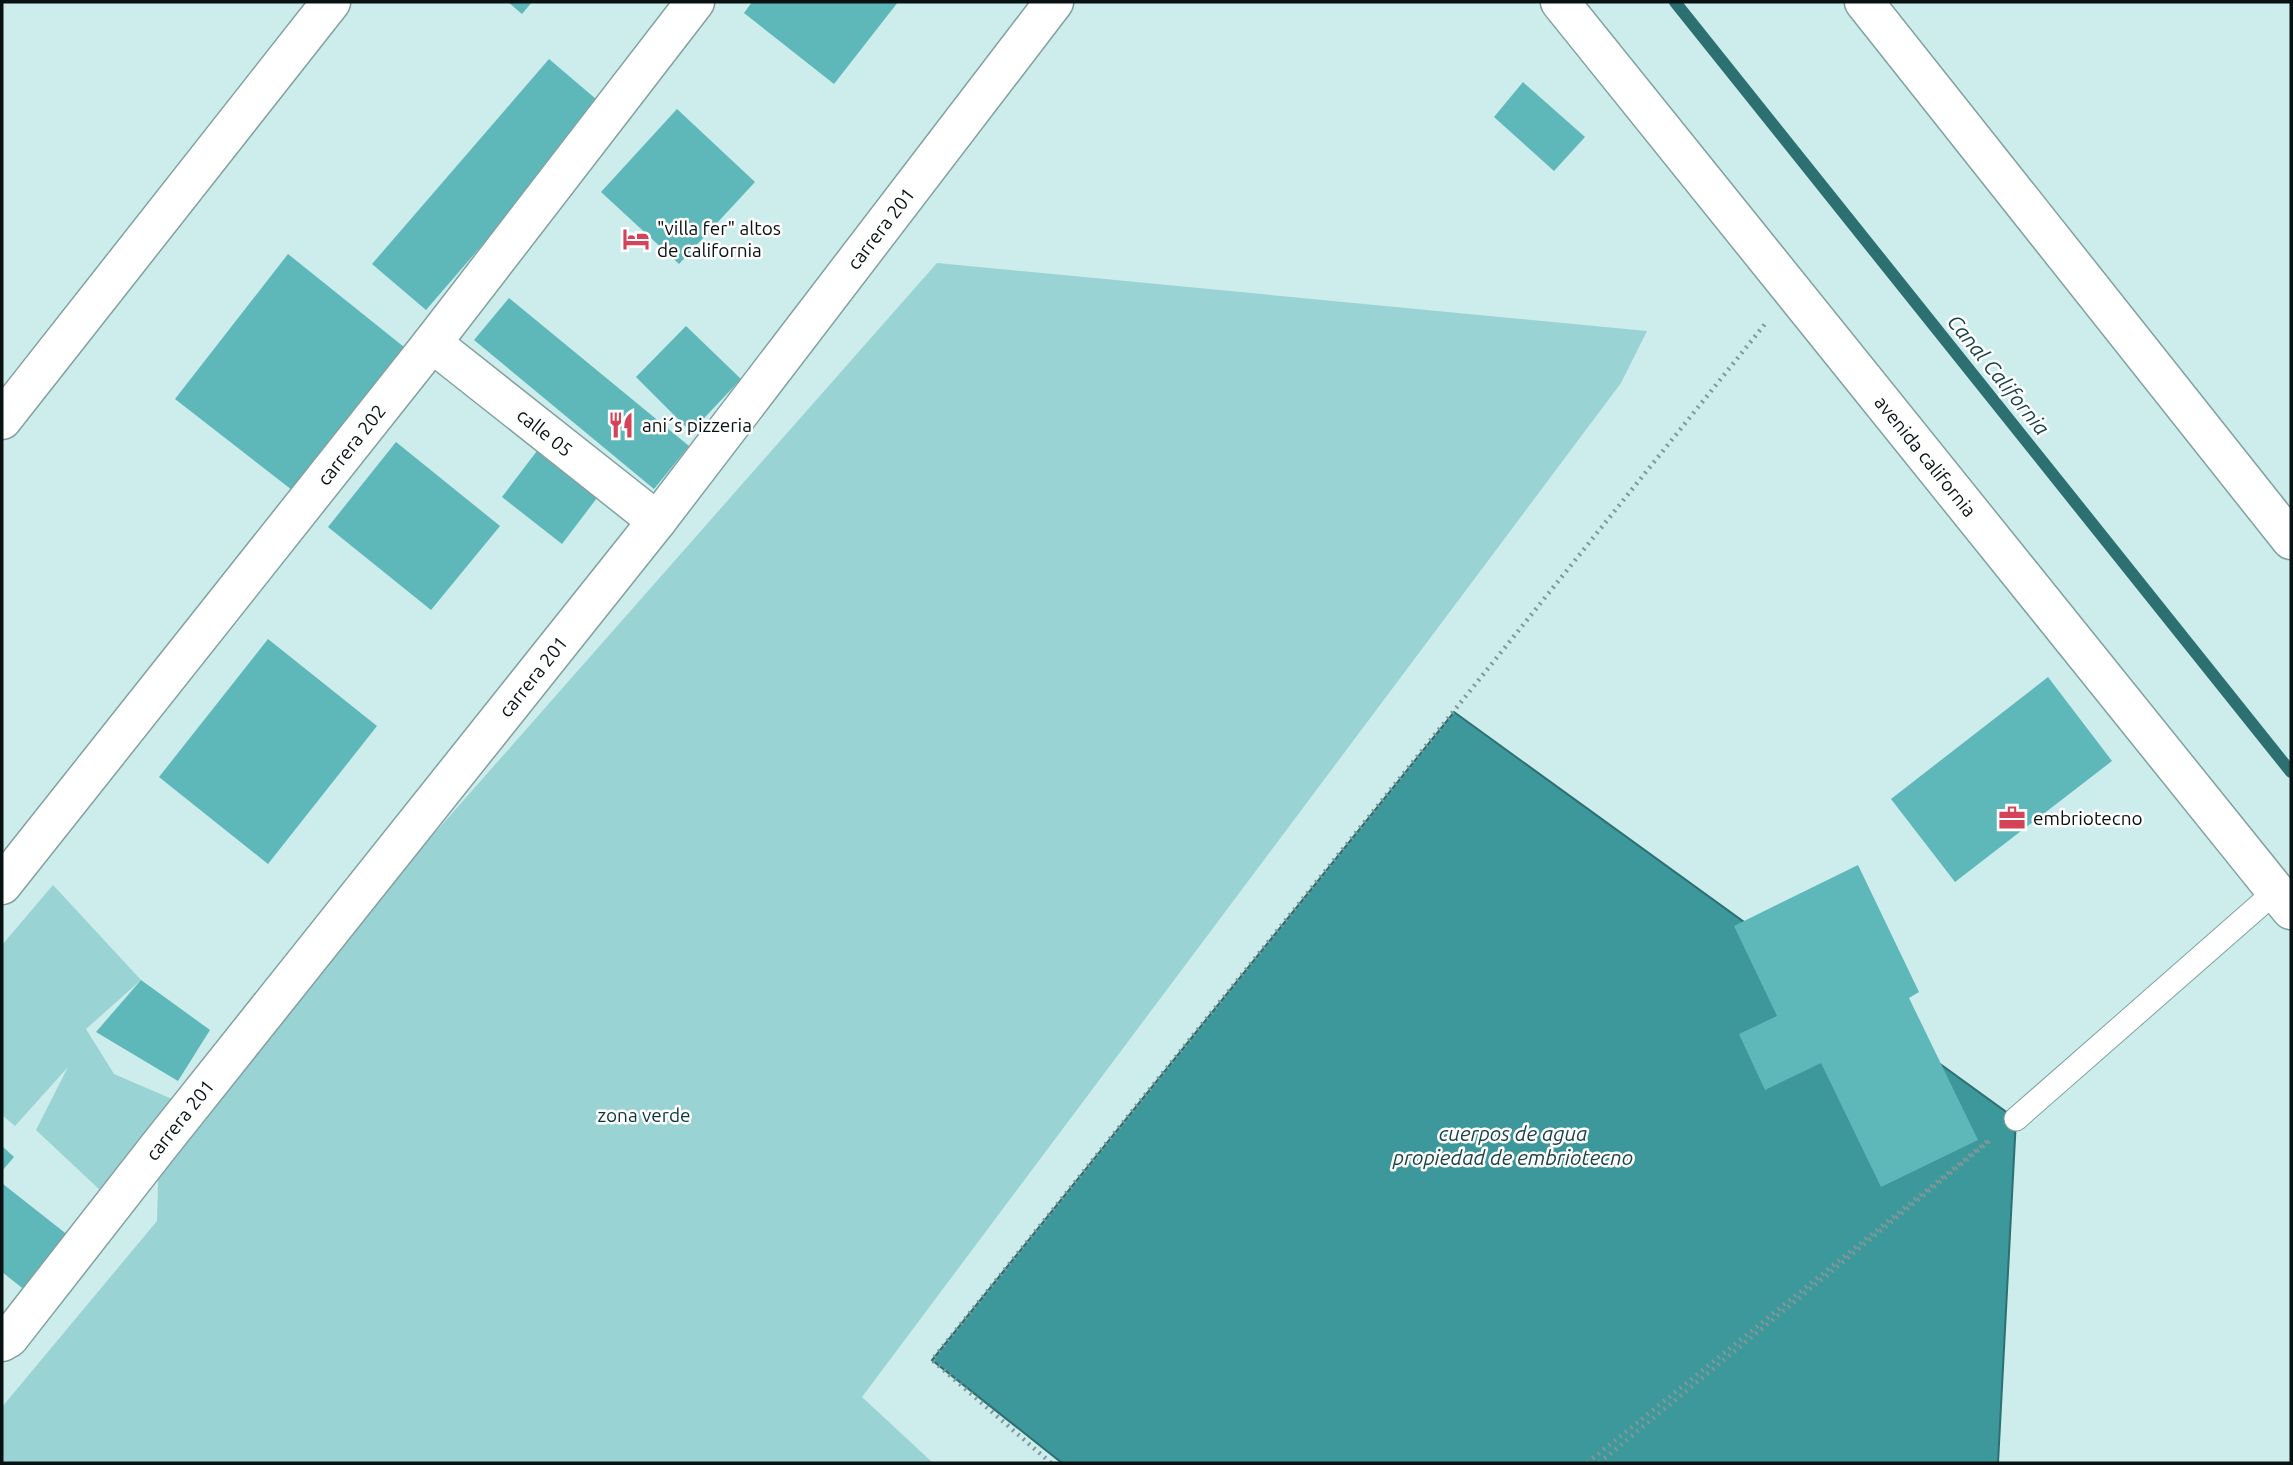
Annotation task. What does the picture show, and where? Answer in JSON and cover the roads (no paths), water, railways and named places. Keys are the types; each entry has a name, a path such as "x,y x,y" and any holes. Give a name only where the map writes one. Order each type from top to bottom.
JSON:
{"street":[{"path":"2,420 331,2"},
{"name":"carrera 202","path":"2,886 432,343 695,2"},
{"name":"carrera 201","path":"2,1342 9,1338 657,521 1054,2"},
{"name":"avenida california","path":"1560,2 2283,900"},
{"path":"1864,2 2291,540"},
{"name":"calle 05","path":"432,343 657,521"}],"lane":[{"path":"2016,1119 2283,900"}],"water":[{"name":"cuerpos de agua propiedad de embriotecno","path":"1454,712 2016,1119 1998,1463 1062,1463 932,1360"}],"waterway":[{"name":"Canal California","path":"1675,2 2291,772"}],"place":[{"name":"\"villa fer\" altos de california","path":"636,239"},
{"name":"ani´s pizzeria","path":"621,425"},
{"name":"embriotecno","path":"2012,818"}],"park label":[{"name":"zona verde","path":"644,1115"}]}
